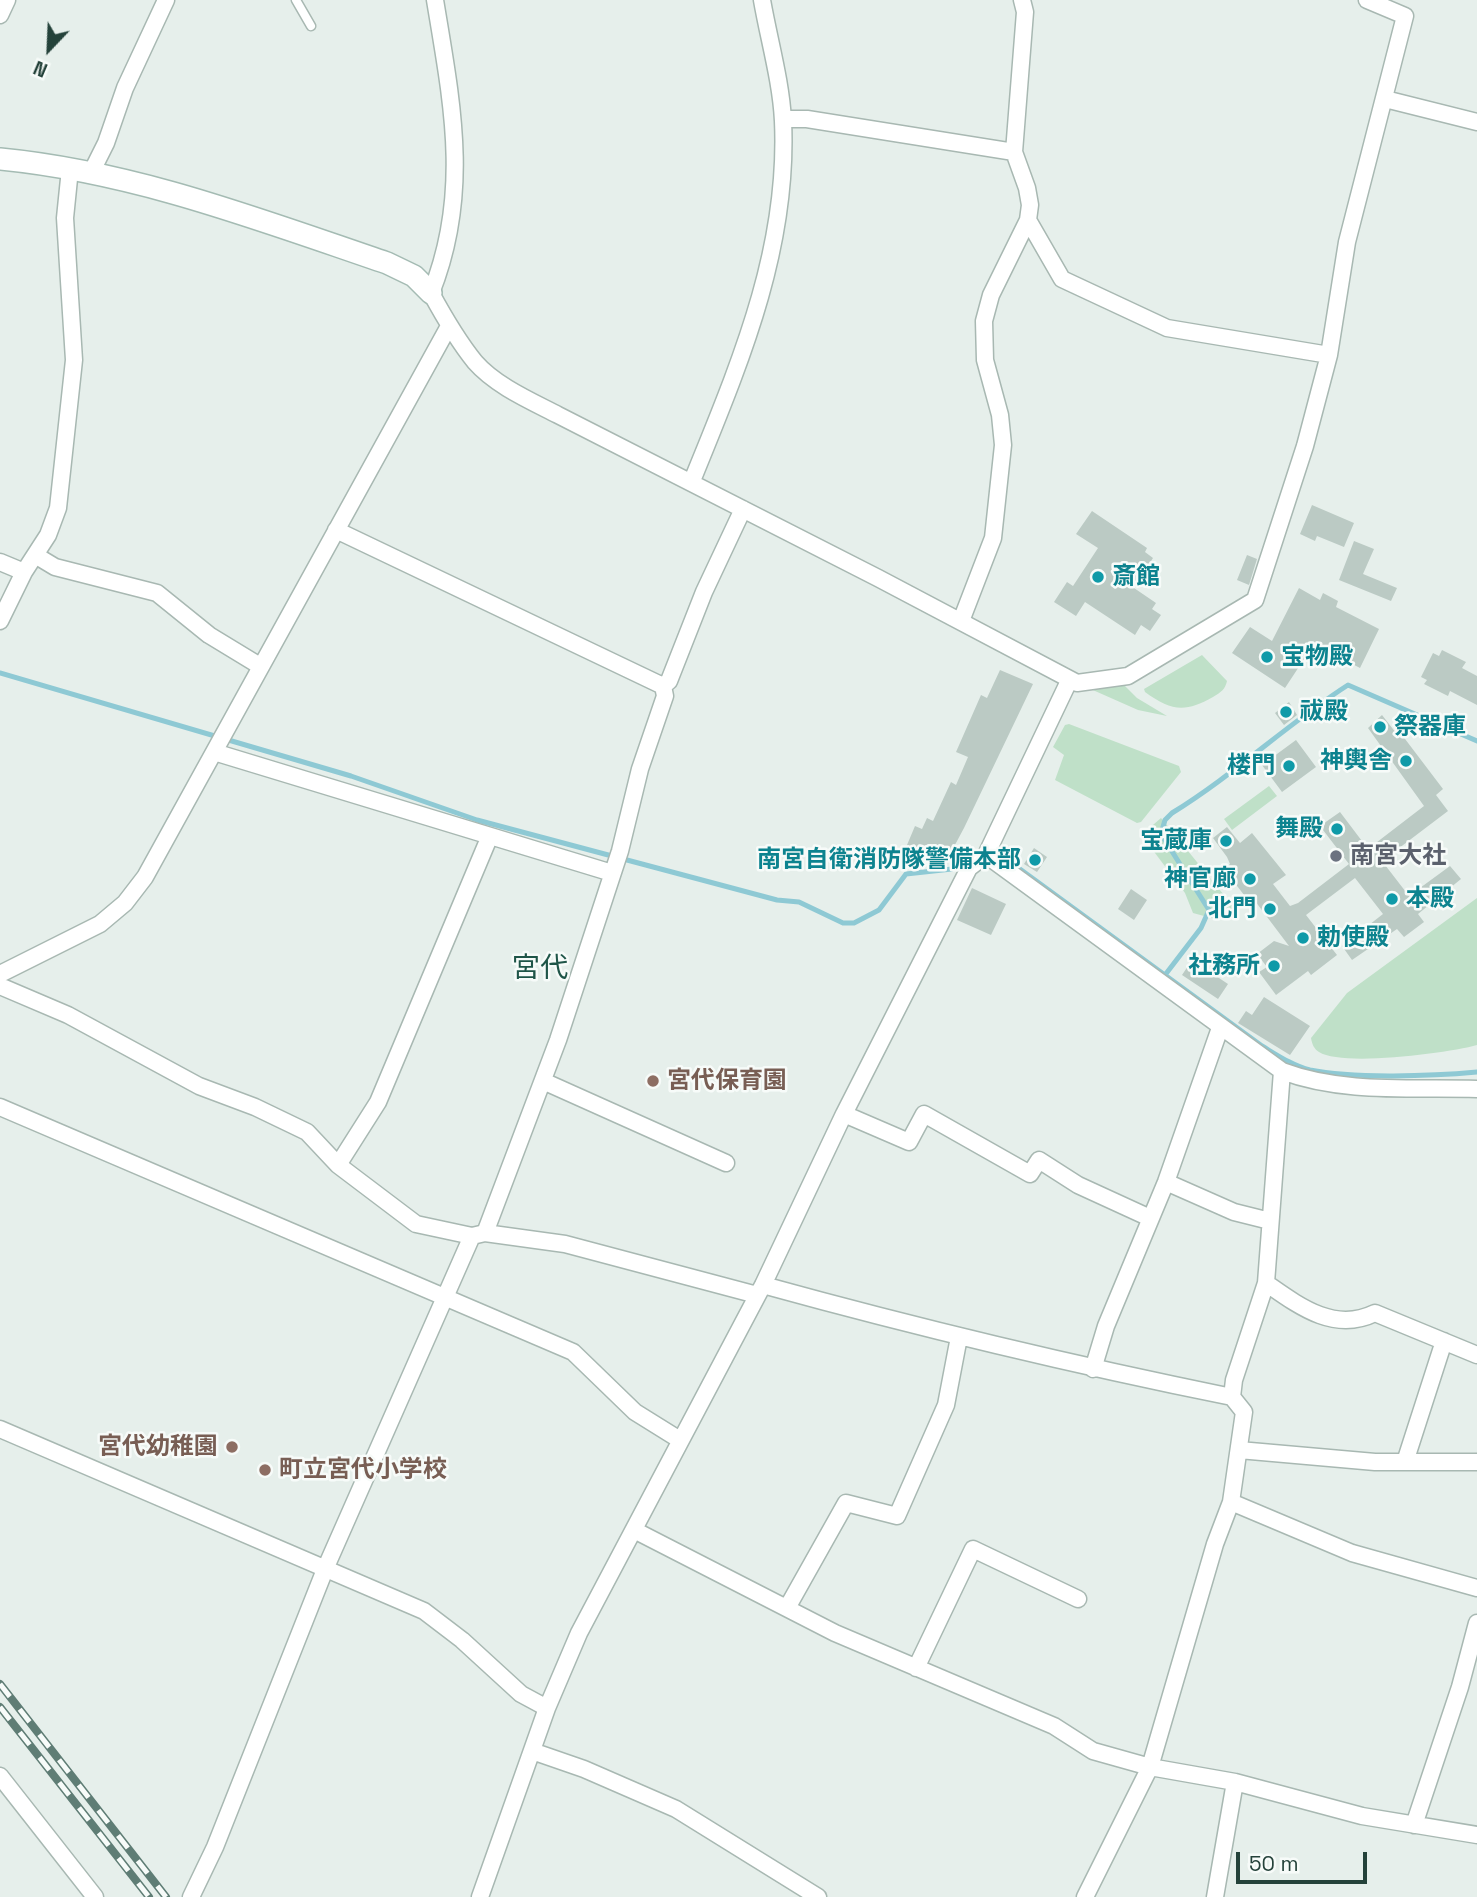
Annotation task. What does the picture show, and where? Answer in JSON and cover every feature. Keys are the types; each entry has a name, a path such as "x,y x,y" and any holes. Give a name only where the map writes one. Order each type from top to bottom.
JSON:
{"street":[{"path":"0,15 7,0"},
{"path":"0,621 24,572 48,535 58,508 74,359 65,218 80,171 166,0"},
{"path":"431,293 451,228 456,184 454,117 435,0"},
{"path":"692,481 762,299 776,239 783,168 783,119 762,0"},
{"path":"961,621 993,538 1003,445 1000,415 985,360 984,321 991,295 1028,220 1030,205 1014,152 1025,12 1022,0"},
{"path":"0,159 80,171 173,191 387,263 414,275 431,293 449,326 477,364 514,392 692,481 1077,683 1128,676 1255,600 1305,446 1329,355 1347,242 1405,16 1367,0"},
{"path":"1385,99 1477,122"},
{"path":"783,119 834,123 1014,152"},
{"path":"1028,220 1062,279 1088,293 1167,328 1329,355"},
{"path":"0,974 100,924 125,903 145,877 449,326"},
{"path":"663,686 669,681 704,592 743,509"},
{"path":"336,530 663,686"},
{"path":"34,555 55,566 157,593 209,635 260,666"},
{"path":"0,562 24,572"},
{"path":"480,1897 547,1708 579,1633 760,1290 844,1114 969,868 986,855 1069,681"},
{"path":"191,1897 215,1847 326,1567 443,1296 479,1235 543,1080 616,863 640,769 665,696 663,686"},
{"path":"220,741 489,838 616,863"},
{"path":"338,1165 378,1102 489,838"},
{"path":"986,855 1282,1071 1307,1081 1336,1085 1477,1089"},
{"path":"0,986 68,1015 199,1086 255,1107 307,1132 338,1165 416,1224 479,1235 565,1244 1093,1369 1233,1397"},
{"path":"1093,1369 1106,1326 1166,1182 1220,1028"},
{"path":"1085,1897 1150,1767 1215,1544 1231,1502 1244,1412 1233,1397 1234,1380 1266,1283 1282,1071"},
{"path":"543,1080 726,1163"},
{"path":"0,1107 573,1352 635,1412 680,1440"},
{"path":"844,1114 909,1142 924,1114 1030,1174 1039,1160 1078,1185 1150,1218"},
{"path":"1166,1182 1234,1212 1270,1221"},
{"path":"1266,1283 1309,1313 1357,1322 1376,1313 1477,1355"},
{"path":"787,1608 846,1503 897,1516 946,1405 960,1337"},
{"path":"1405,1462 1444,1341"},
{"path":"0,1429 424,1611 462,1640 521,1695 547,1708"},
{"path":"1238,1450 1319,1459 1477,1462"},
{"path":"1231,1502 1352,1553 1477,1588"},
{"path":"634,1530 835,1633 1054,1726 1093,1751 1150,1767 1236,1782 1363,1816 1477,1835"},
{"path":"916,1668 973,1549 1078,1599"},
{"path":"1414,1825 1460,1687 1477,1623"},
{"path":"532,1751 584,1769 676,1809 818,1897"},
{"path":"0,1776 95,1897"},
{"path":"1214,1897 1236,1782"}],"lane":[{"path":"296,0 311,26"}],"green space":[{"path":"1202,655 1227,681 1218,694 1194,706 1178,708 1145,692 1144,689"},
{"path":"1123,684 1137,698 1167,716 1138,710 1086,687"},
{"path":"1069,724 1179,766 1181,772 1141,822 1137,823 1055,780 1064,755 1053,747 1065,725"},
{"path":"1269,786 1277,796 1232,830 1224,819"},
{"path":"1161,818 1237,911 1234,918 1215,919 1193,913 1185,893 1146,841 1146,831"},
{"path":"1477,898 1477,1045 1421,1055 1372,1058 1331,1056 1316,1049 1311,1038 1347,993"}],"building":[{"path":"1312,505 1354,523 1344,547 1317,536 1315,541 1300,534"},
{"name":"斎館","path":"1092,511 1147,548 1145,552 1153,558 1134,588 1156,603 1152,609 1161,615 1150,631 1141,625 1135,635 1085,602 1076,616 1054,602 1067,582 1073,586 1098,548 1076,534"},
{"path":"1354,541 1374,549 1363,574 1397,588 1391,601 1339,580"},
{"path":"1247,555 1257,559 1249,585 1237,580"},
{"path":"1299,588 1320,600 1323,593 1338,601 1336,607 1379,629 1360,668 1314,644 1285,688 1232,653 1250,627 1272,641"},
{"path":"1442,650 1466,662 1462,668 1477,676 1477,705 1450,691 1448,696 1424,684 1427,680 1421,677 1433,653 1439,656"},
{"path":"1000,670 1033,684 964,828 949,856 932,848 929,855 907,845 915,826 922,829 927,818 933,821 951,782 956,785 968,757 956,752 981,695 987,698"},
{"name":"祓殿","path":"1289,702 1297,715 1284,725 1275,713"},
{"path":"1382,715 1396,733 1399,731 1443,789 1436,795 1448,811 1382,861 1409,896 1450,866 1461,879 1418,914 1424,922 1404,937 1397,929 1352,960 1342,946 1383,914 1355,878 1306,915 1337,955 1311,975 1308,971 1276,995 1259,972 1267,967 1257,954 1274,941 1289,946 1255,901 1251,904 1224,869 1230,864 1213,838 1227,827 1240,843 1252,833 1286,875 1273,884 1290,906 1298,903 1349,864 1320,826 1340,812 1368,849 1424,806 1368,728"},
{"name":"楼門","path":"1296,740 1316,767 1282,792 1262,765"},
{"name":"南宮自衛消防隊警備本部","path":"1034,848 1047,857 1037,872 1024,864"},
{"path":"972,888 1006,904 991,935 957,920"},
{"path":"1131,889 1147,900 1134,920 1118,909"},
{"path":"1192,960 1228,984 1218,999 1182,975"},
{"path":"1264,997 1310,1026 1290,1055 1238,1023 1246,1011 1252,1015"}],"waterway":[{"path":"0,673 351,776 477,820 777,900 799,902 843,923 854,923 879,910 906,874 952,869"},
{"path":"1165,975 1201,928 1209,910 1161,834 1165,820 1172,813 1348,685 1477,741"},
{"path":"1009,865 1013,864 1262,1046 1297,1066 1328,1073 1370,1076 1477,1072"}],"railway":[{"path":"0,1684 166,1897"},
{"path":"0,1707 149,1897"}],"place":[{"name":"斎館","path":"1098,577"},
{"name":"宝物殿","path":"1267,657"},
{"name":"祓殿","path":"1286,712"},
{"name":"祭器庫","path":"1380,727"},
{"name":"神輿舎","path":"1406,761"},
{"name":"楼門","path":"1289,766"},
{"name":"舞殿","path":"1337,829"},
{"name":"宝蔵庫","path":"1226,841"},
{"name":"南宮大社","path":"1336,856"},
{"name":"南宮自衛消防隊警備本部","path":"1035,860"},
{"name":"神官廊","path":"1250,879"},
{"name":"本殿","path":"1392,899"},
{"name":"北門","path":"1270,909"},
{"name":"勅使殿","path":"1303,938"},
{"name":"社務所","path":"1274,966"},
{"name":"宮代保育園","path":"653,1081"},
{"name":"宮代幼稚園","path":"232,1447"},
{"name":"町立宮代小学校","path":"265,1470"}],"district":[{"name":"宮代","path":"540,969"}]}
